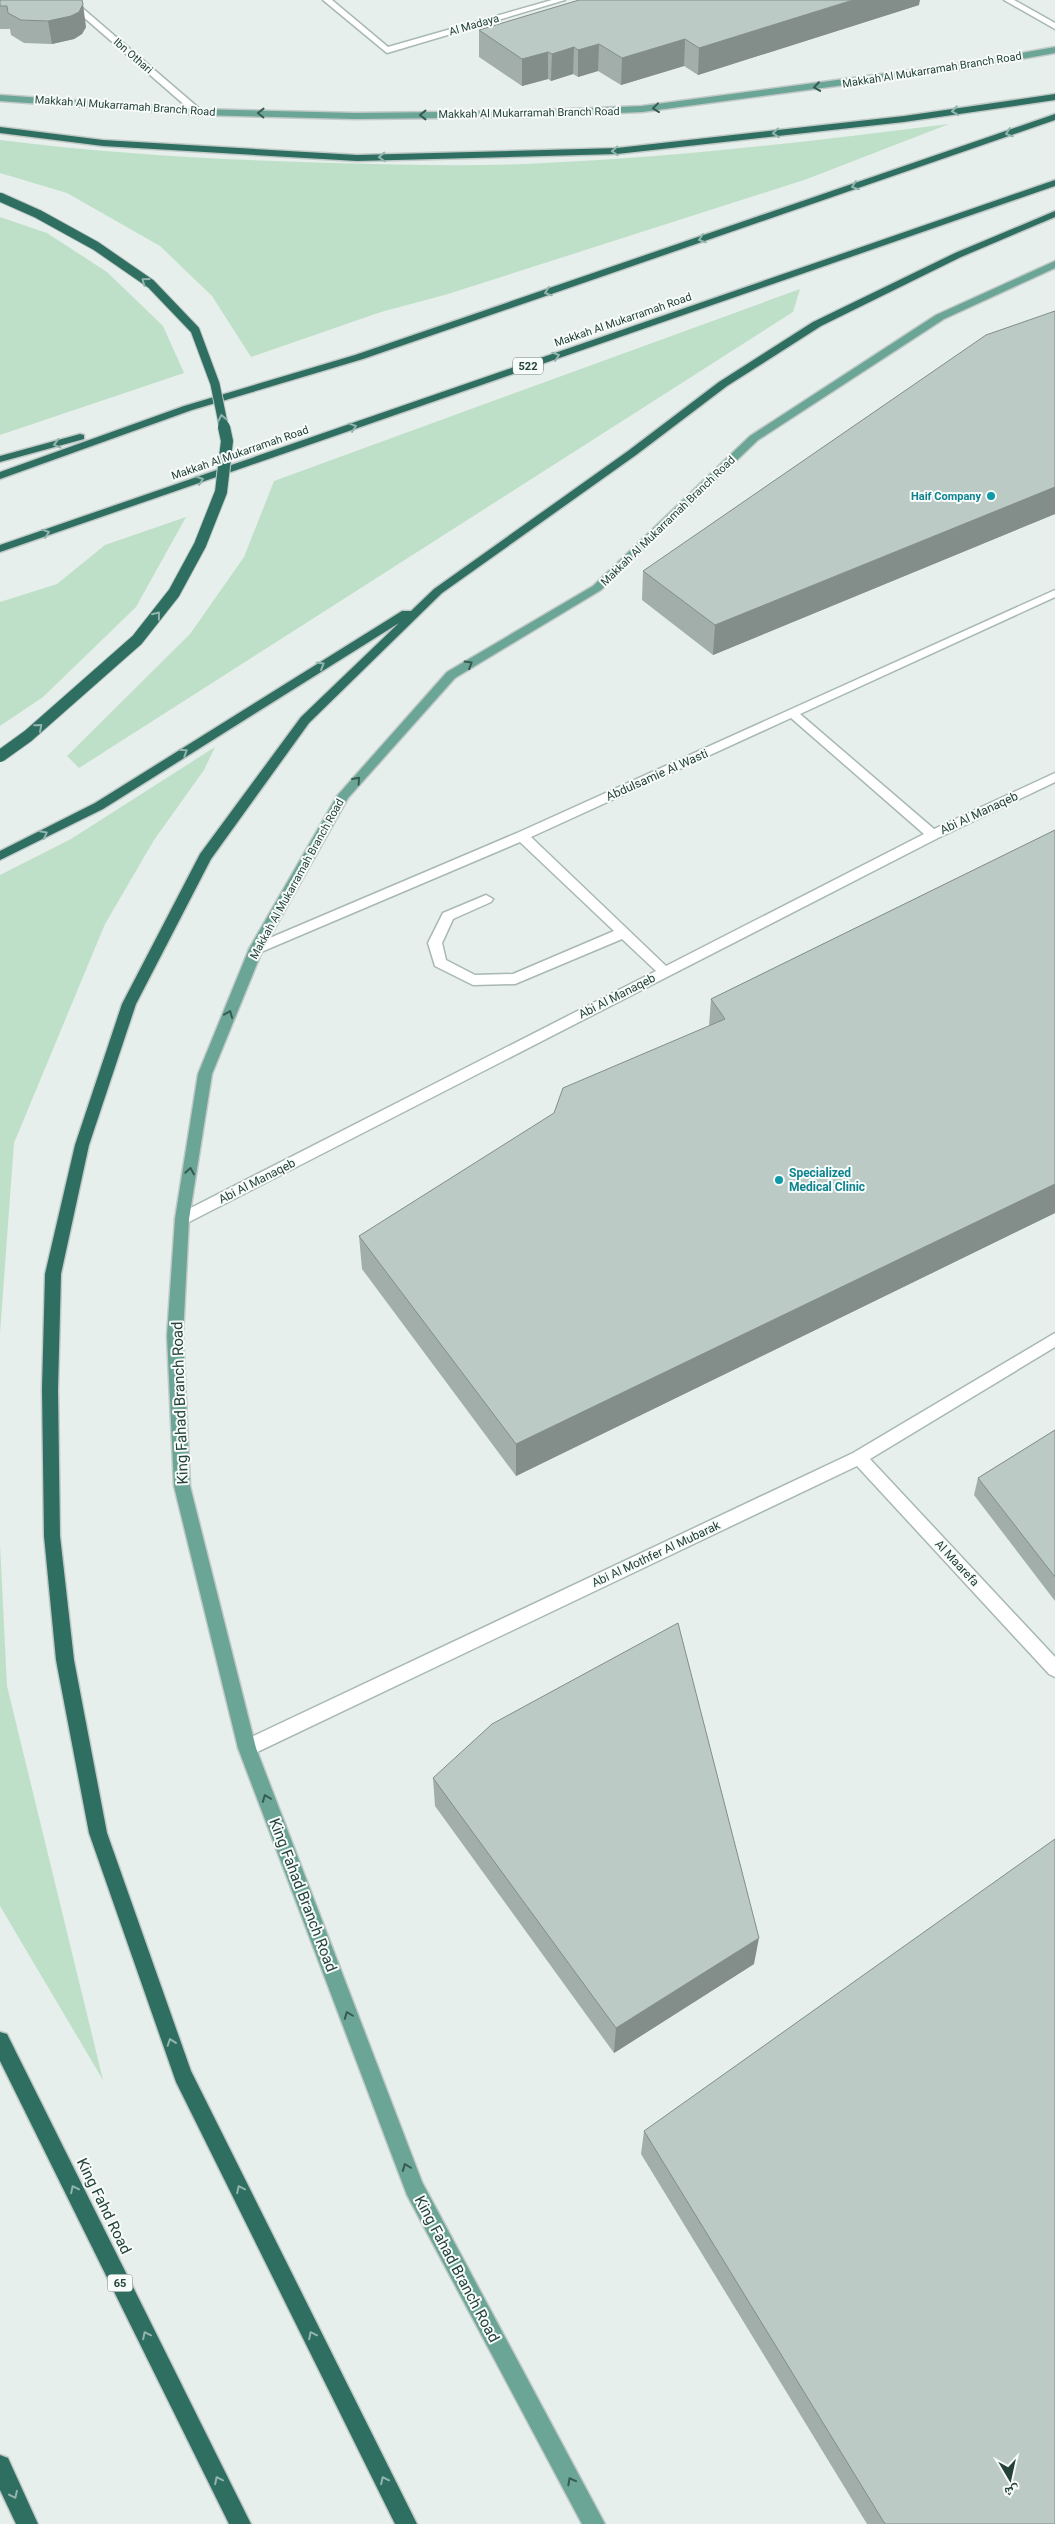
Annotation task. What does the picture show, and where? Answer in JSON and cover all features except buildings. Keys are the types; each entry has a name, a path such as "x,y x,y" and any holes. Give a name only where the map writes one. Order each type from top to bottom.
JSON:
{"highway":[{"path":"0,130 103,143 357,158 617,151 904,119 1055,97"},
{"path":"0,460 188,408 359,357 1055,117"},
{"name":"Makkah Al Mukarramah Road","path":"0,549 1055,182"},
{"path":"0,197 38,214 96,246 150,284 195,330 215,384 227,441 222,492 200,545 174,593 137,640 28,736 0,756"},
{"path":"0,856 99,806 235,719 366,640 632,453 723,384 817,324 958,254 1055,214"},
{"path":"0,476 188,408"},
{"path":"406,2524 182,2075 98,1833 65,1660 52,1536 50,1389 53,1274 82,1145 129,1004 205,857 305,720 438,591"},
{"name":"King Fahd Road","path":"0,2041 240,2524"},
{"path":"0,2466 27,2524"}],"main road":[{"name":"Makkah Al Mukarramah Branch Road","path":"0,98 198,112 366,116 642,110 826,86 1055,50"},
{"name":"Makkah Al Mukarramah Branch Road","path":"182,1219 205,1074 256,949 343,796 451,675 597,588 754,438 940,317 1055,264"},
{"name":"King Fahad Branch Road","path":"182,1219 175,1336 182,1486 247,1748 414,2188 594,2524"}],"street":[{"name":"Ibn Othari","path":"68,0 198,112"},
{"name":"Al Madaya","path":"327,0 387,50 561,0"},
{"path":"1008,0 1055,26"},
{"name":"Abdulsamie Al Wasti","path":"256,949 522,836 1055,593"},
{"path":"793,714 933,835"},
{"name":"Abi Al Manaqeb","path":"182,1219 933,835 1055,777"},
{"path":"522,836 626,932 665,972"},
{"path":"486,899 448,916 435,943 440,963 473,980 515,978 626,932"},
{"name":"Abi Al Mothfer Al Mubarak","path":"247,1748 859,1458 1055,1339"},
{"name":"Al Maarefa","path":"859,1458 1055,1669"}],"green space":[{"path":"949,124 807,179 448,294 381,312 251,357 212,296 160,246 67,193 0,173 0,140 125,153 208,158 292,162 492,165 696,153"},
{"path":"0,217 47,233 107,272 163,326 184,373 0,435"},
{"path":"800,289 793,312 79,768 67,756 190,634 244,557 274,481"},
{"path":"186,517 136,607 43,697 0,726 0,602 57,584 105,545"},
{"path":"215,747 204,770 154,840 105,924 14,1143 0,1333 0,875 71,839"},
{"path":"0,1544 7,1686 103,2080 0,1906"}],"place":[{"name":"Haif Company","path":"991,496"},
{"name":"Specialized Medical Clinic","path":"779,1180"}]}
